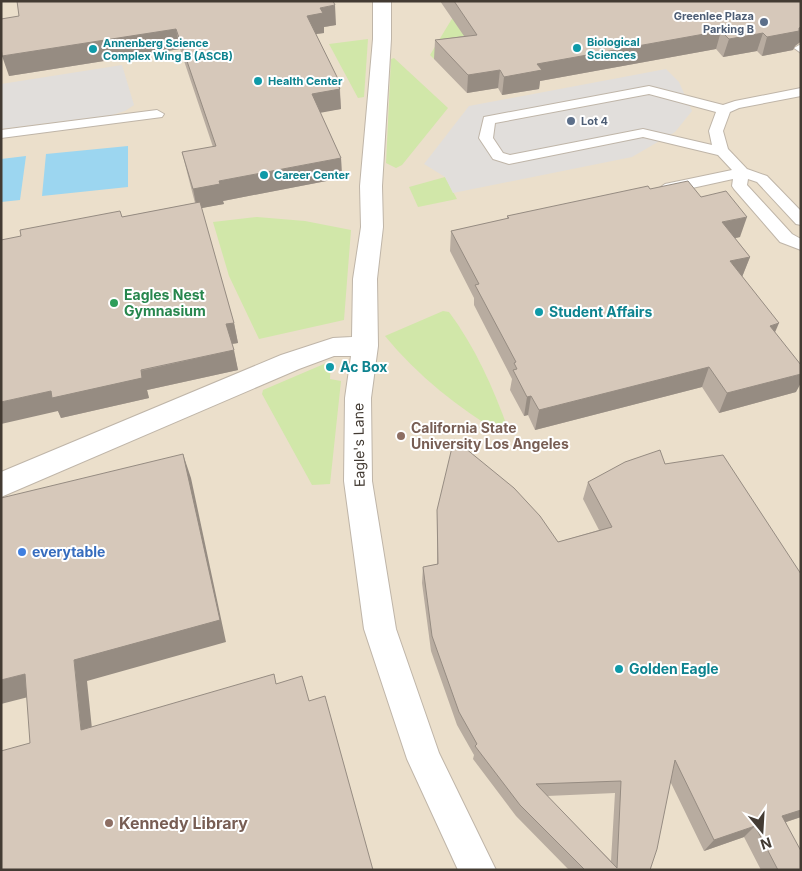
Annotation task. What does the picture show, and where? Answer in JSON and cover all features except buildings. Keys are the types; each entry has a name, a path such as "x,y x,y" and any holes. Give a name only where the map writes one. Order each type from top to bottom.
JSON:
{"street":[{"name":"Eagle's Lane","path":"382,1 382,39 372,186 372,227 365,279 365,346 358,398 358,481 380,629 424,760 477,870"},
{"path":"1,484 290,362 333,347 365,346"}],"lane":[{"path":"722,151 643,133 509,160 498,156 486,138 489,120 649,90 724,110 735,105 801,92"},
{"path":"724,110 716,131 717,141 722,151 742,172 762,180 795,203 801,220"},
{"path":"1,134 157,114"},
{"path":"647,193 742,172"},
{"path":"742,172 739,186 786,238 801,245"}],"shaded area":[{"name":"California State University Los Angeles","path":"1,1 801,1 801,870 1,870"},
{"path":"122,65 134,105 125,111 112,115 1,129 1,84"},
{"name":"Lot 4","path":"666,69 679,82 692,111 675,132 632,157 453,193 445,177 424,164 469,106"}],"green space":[{"path":"453,17 476,53 434,59 430,55"},
{"path":"368,39 364,97 358,98 329,44"},
{"path":"394,58 448,108 402,165 396,168 386,163 391,59"},
{"path":"445,177 457,199 418,207 409,187"},
{"path":"257,217 305,221 351,230 344,320 259,339 229,276 213,222"},
{"path":"443,311 449,312 483,368 508,429 506,434 502,434 486,424 439,390 411,365 385,336"},
{"path":"331,361 330,379 341,381 330,484 312,485 262,394 263,390"}],"water":[{"path":"128,146 128,187 42,196 46,154"},
{"path":"26,156 20,200 1,202 1,159"}],"place":[{"name":"Greenlee Plaza Parking B","path":"764,22"},
{"name":"Biological Sciences","path":"577,48"},
{"name":"Annenberg Science Complex Wing B (ASCB)","path":"93,49"},
{"name":"Health Center","path":"258,81"},
{"name":"Lot 4","path":"571,121"},
{"name":"Career Center","path":"264,175"},
{"name":"Eagles Nest Gymnasium","path":"114,303"},
{"name":"Student Affairs","path":"539,312"},
{"name":"Ac Box","path":"330,367"},
{"name":"California State University Los Angeles","path":"401,436"},
{"name":"everytable","path":"22,552"},
{"name":"Golden Eagle","path":"619,669"},
{"name":"Kennedy Library","path":"109,823"}]}
